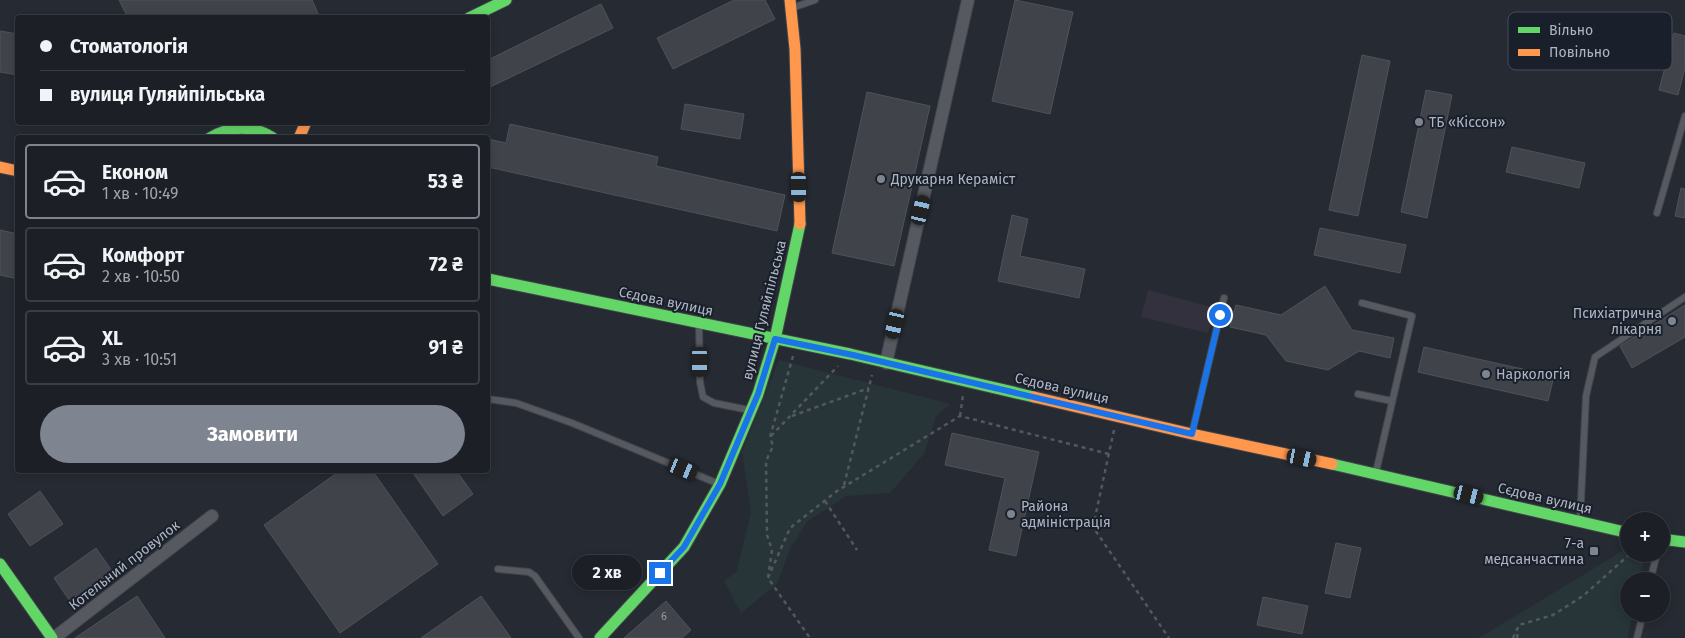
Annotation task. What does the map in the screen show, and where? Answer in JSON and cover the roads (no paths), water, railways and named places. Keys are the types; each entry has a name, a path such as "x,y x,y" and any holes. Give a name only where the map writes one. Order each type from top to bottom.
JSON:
{"street":[{"path":"475,15 506,0"},
{"path":"881,361 968,0"},
{"name":"вулиця Гуляйпільська","path":"600,638 684,547 720,484 758,394 775,339 800,227 795,49 791,4"},
{"path":"214,135 238,125"},
{"path":"232,128 250,128 269,135"},
{"path":"0,167 15,170"},
{"name":"Сєдова вулиця","path":"490,279 850,354 1117,417 1376,473 1620,530"},
{"name":"Котельний провулок","path":"53,638 212,516"},
{"path":"1670,540 1685,542"},
{"path":"0,564 53,638"}],"lane":[{"path":"791,4 815,0"},
{"path":"1658,213 1685,116"},
{"path":"1580,522 1586,396 1595,357 1685,297"},
{"path":"1192,434 1224,298"},
{"path":"1362,303 1412,316 1376,473"},
{"path":"699,323 700,382 703,397 714,403 750,411"},
{"path":"1358,394 1392,401"},
{"path":"490,399 516,403 572,423 720,484"},
{"path":"498,569 523,571 536,576 578,638"},
{"path":"1637,638 1641,622"}],"place":[{"name":"ТБ «Кіссон»","path":"1419,122"},
{"name":"Друкарня Кераміст","path":"881,179"},
{"name":"Психіатрична лікарня","path":"1672,321"},
{"name":"Наркологія","path":"1486,374"},
{"name":"Района адміністрація","path":"1011,514"},
{"name":"7-а медсанчастина","path":"1594,551"}]}
